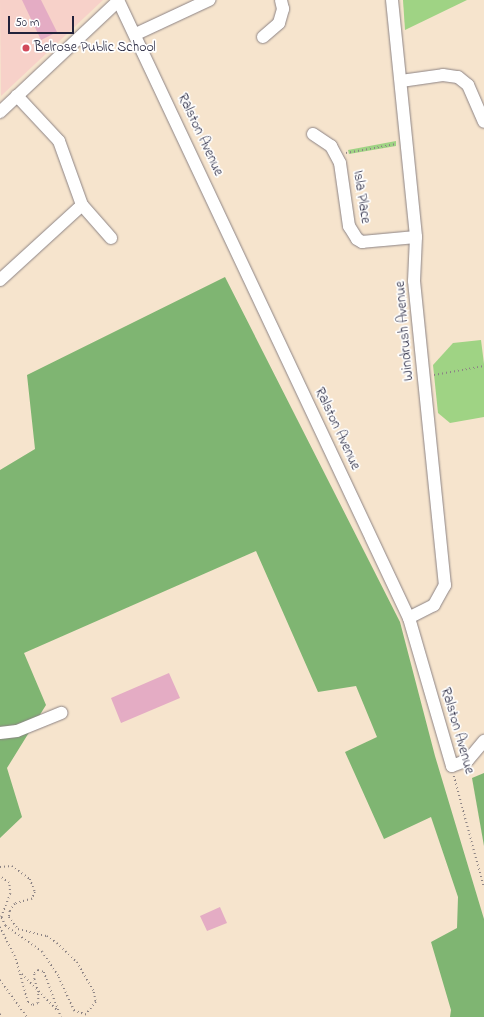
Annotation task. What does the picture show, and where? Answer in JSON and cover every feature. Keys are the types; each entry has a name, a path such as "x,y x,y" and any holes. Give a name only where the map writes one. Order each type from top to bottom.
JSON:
{"street":[{"path":"1,109 17,96 118,0"},
{"name":"Ralston Avenue","path":"118,0 136,34 409,618 452,766"},
{"path":"136,34 209,0"},
{"path":"263,37 279,23 283,9 281,0"},
{"name":"Windrush Avenue","path":"392,0 416,237 414,281 445,584 434,605 409,618"},
{"path":"401,81 443,75 458,77 468,85 484,122"},
{"path":"17,96 59,141 82,205 111,238"},
{"name":"Isla Place","path":"313,134 331,146 337,156 342,173 349,226 357,239 362,242 416,237"},
{"path":"0,280 82,205"},
{"path":"0,733 17,731 61,713"},
{"path":"452,766 468,760 484,741"}],"path":[{"path":"337,156 407,142"},
{"path":"425,377 484,366"},
{"name":"Ralston Avenue","path":"452,766 484,887"},
{"path":"0,867 12,866 30,879 35,892 32,899 15,904 10,911 9,917 18,929 47,936 57,943 77,962 94,992 96,1002 86,1015 74,1012 51,963 42,952 5,926 1,917 10,894 9,883 0,877"},
{"path":"0,927 20,973 28,1002 33,1006 38,1003 38,992 34,979 34,973 38,970 46,977 61,1017"},
{"path":"20,973 58,1011"},
{"path":"0,980 27,1017"}],"shaded area":[{"name":"Belrose Public School","path":"0,0 103,0 1,96"}],"green space":[{"path":"403,0 467,0 405,30"},
{"path":"396,141 396,146 349,154 348,150"},
{"path":"225,277 400,622 435,756 484,919 484,1017 450,1017 451,1010 431,942 457,928 458,897 431,817 384,839 345,752 377,737 356,686 318,692 256,551 24,653 46,705 7,768 22,817 0,838 0,470 35,449 27,375"},
{"path":"481,340 484,364 484,417 450,423 438,413 433,365 453,343"},
{"path":"484,773 484,846 472,778"}],"building":[{"path":"22,0 41,0 57,32 41,40"},
{"path":"169,673 180,698 121,723 111,698"},
{"path":"220,907 227,923 207,931 200,916"}],"place":[{"name":"Belrose Public School","path":"26,48"}]}
